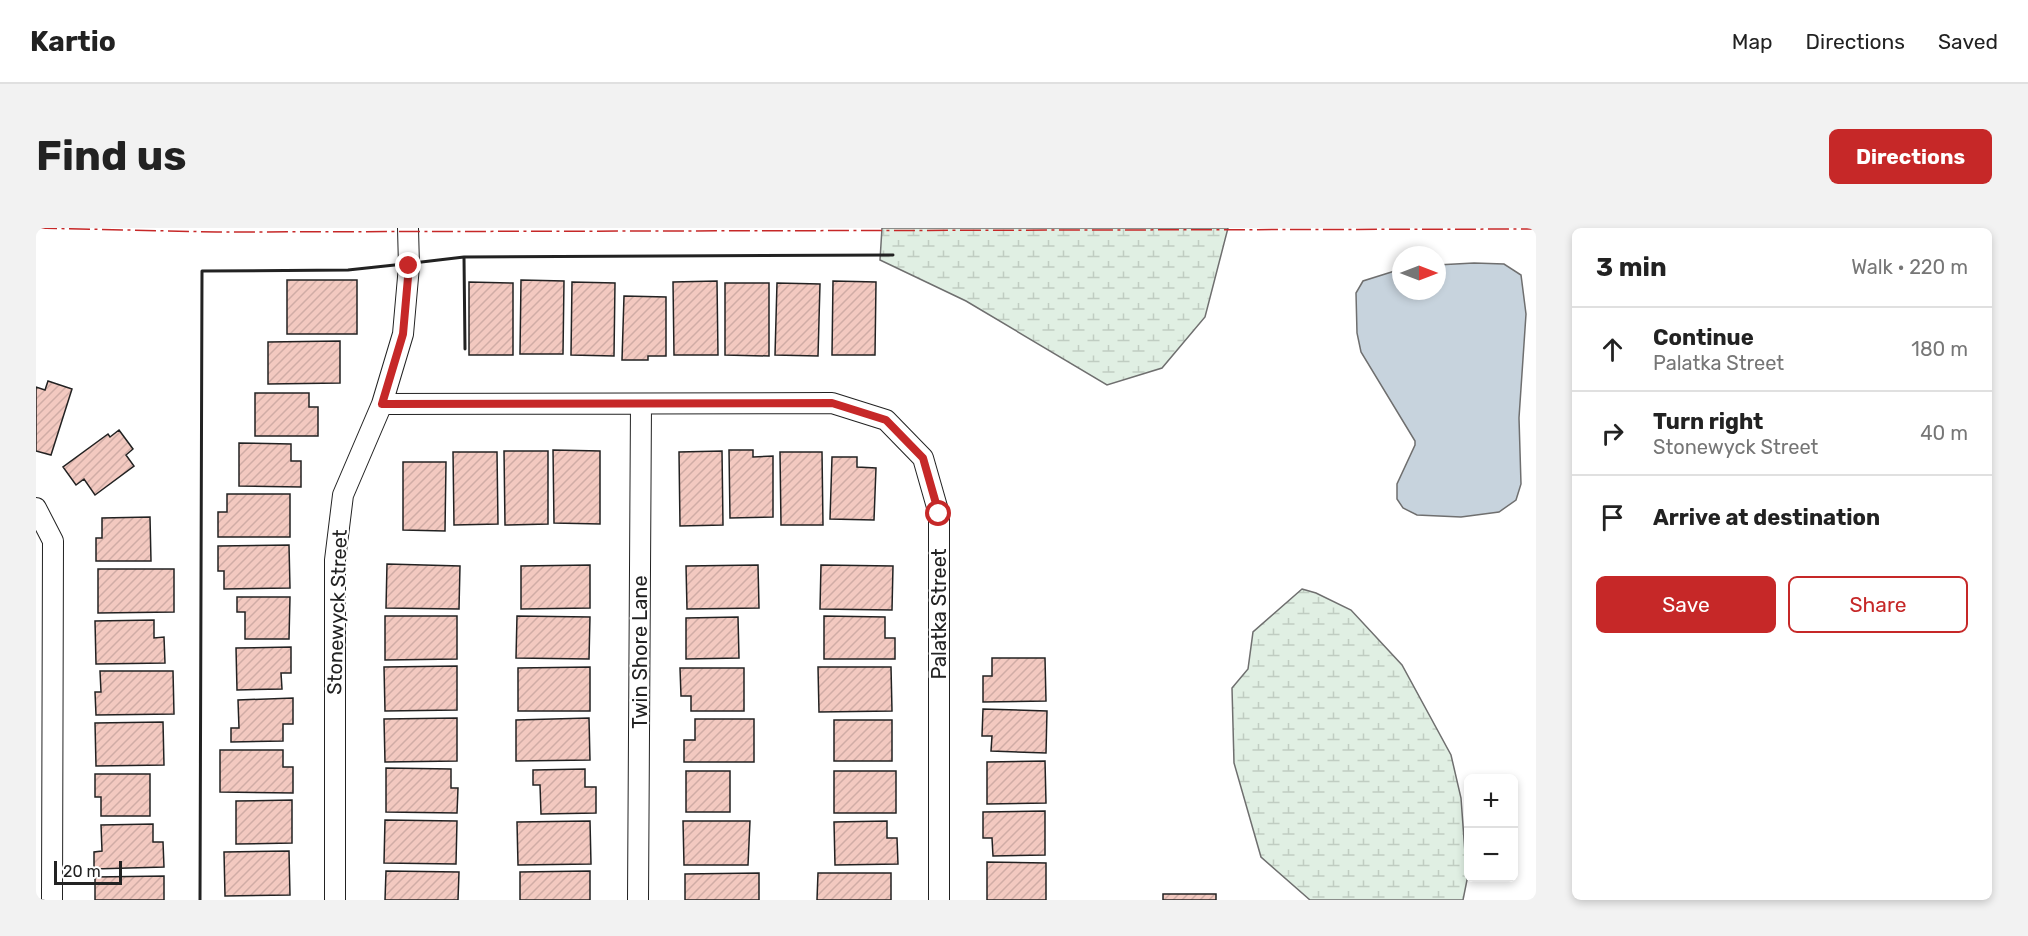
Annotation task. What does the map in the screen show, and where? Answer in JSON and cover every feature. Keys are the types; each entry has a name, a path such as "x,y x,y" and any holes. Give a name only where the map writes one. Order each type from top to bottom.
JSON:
{"street":[{"name":"Stonewyck Street","path":"335,900 335,560 343,495 382,404 403,334 409,266 408,228"},
{"name":"Palatka Street","path":"382,404 832,403 886,420 923,458 939,514 939,900"},
{"name":"Twin Shore Lane","path":"638,900 641,404"},
{"path":"36,508 53,541 52,900"}],"green space":[{"path":"882,228 1228,228 1205,317 1162,368 1107,385 966,301 880,260"},
{"path":"1302,589 1316,593 1351,610 1402,665 1451,755 1461,798 1464,882 1467,882 1463,900 1310,900 1261,857 1234,763 1232,688 1248,669 1253,632"}],"shaded area":[{"path":"1504,264 1521,275 1526,314 1519,418 1521,484 1516,500 1499,512 1461,517 1417,515 1403,508 1397,499 1397,484 1415,441 1361,352 1357,333 1356,293 1363,281 1392,272 1392,300 1446,300 1446,265"}],"building":[{"path":"287,280 357,280 357,334 287,334"},
{"path":"521,280 564,281 563,354 520,354"},
{"path":"717,281 718,355 674,355 673,282"},
{"path":"833,281 876,282 875,355 832,355"},
{"path":"469,282 513,283 513,355 469,355"},
{"path":"572,282 615,283 614,356 571,355"},
{"path":"725,283 769,283 769,356 725,355"},
{"path":"777,283 820,284 818,356 775,355"},
{"path":"624,296 666,297 666,356 648,356 648,360 622,360"},
{"path":"340,341 340,383 268,384 268,342"},
{"path":"48,381 72,389 51,455 36,451 36,387 45,390"},
{"path":"255,393 309,393 309,407 318,407 318,436 255,436"},
{"path":"119,430 133,449 126,455 134,466 95,495 84,479 76,485 63,467 108,434 110,437"},
{"path":"239,443 291,444 291,461 301,461 301,487 239,486"},
{"path":"553,450 600,451 600,524 554,523"},
{"path":"729,450 753,450 753,457 773,456 773,517 730,518"},
{"path":"504,451 548,451 548,524 505,525"},
{"path":"722,451 723,525 680,526 679,452"},
{"path":"453,452 497,452 498,524 454,525"},
{"path":"780,452 822,452 823,525 781,525"},
{"path":"832,457 857,457 857,467 876,468 874,520 830,519"},
{"path":"403,462 446,462 445,531 403,530"},
{"path":"227,494 290,494 290,537 218,537 218,512 227,512"},
{"path":"150,517 151,561 96,561 96,538 102,538 102,518"},
{"path":"289,545 290,588 224,589 224,571 218,571 218,546"},
{"path":"387,564 460,566 459,609 386,608"},
{"path":"590,565 590,608 521,609 521,566"},
{"path":"758,565 759,608 687,609 686,566"},
{"path":"821,565 893,566 892,610 820,609"},
{"path":"98,569 174,569 174,612 98,613"},
{"path":"237,597 290,597 289,639 245,639 245,612 237,612"},
{"path":"385,616 457,616 457,659 385,660"},
{"path":"517,616 590,617 589,659 516,658"},
{"path":"824,616 885,617 885,638 895,638 895,659 824,659"},
{"path":"738,617 739,658 686,659 686,618"},
{"path":"154,620 154,638 164,637 165,663 96,664 95,621"},
{"path":"291,647 291,673 281,673 282,689 237,690 236,648"},
{"path":"992,658 1045,658 1046,701 983,702 983,676 992,676"},
{"path":"457,666 457,710 385,711 384,667"},
{"path":"590,667 590,711 518,711 518,668"},
{"path":"818,667 891,667 892,711 819,712"},
{"path":"680,668 744,668 744,711 691,711 691,696 681,696"},
{"path":"100,671 173,671 174,714 96,715 95,692 101,692"},
{"path":"293,698 293,724 283,724 283,741 231,742 231,728 239,728 238,700"},
{"path":"983,709 1047,711 1046,753 991,751 992,736 982,736"},
{"path":"457,718 457,761 385,762 384,719"},
{"path":"589,718 590,760 516,761 516,720"},
{"path":"695,719 754,719 754,762 684,762 684,740 695,740"},
{"path":"834,720 892,720 892,761 834,761"},
{"path":"163,722 164,765 96,766 95,723"},
{"path":"220,750 283,750 283,767 293,767 293,793 220,792"},
{"path":"1045,761 1046,803 987,804 987,762"},
{"path":"386,768 451,769 451,788 458,788 457,813 386,812"},
{"path":"585,769 585,787 596,787 596,813 541,814 540,785 533,785 533,770"},
{"path":"686,771 730,771 730,812 686,812"},
{"path":"834,771 896,771 896,813 834,813"},
{"path":"95,774 150,774 150,816 101,816 101,797 95,797"},
{"path":"292,800 292,843 236,844 236,801"},
{"path":"1045,811 1045,855 993,856 992,838 983,838 983,812"},
{"path":"385,820 457,821 456,864 384,863"},
{"path":"590,821 591,864 518,865 517,822"},
{"path":"683,821 750,821 748,865 684,865"},
{"path":"887,821 887,838 897,838 898,864 835,865 834,822"},
{"path":"153,824 153,842 163,842 164,867 94,869 94,852 102,851 101,825"},
{"path":"289,851 290,895 225,896 224,852"},
{"path":"987,862 1046,863 1046,900 987,900"},
{"path":"386,871 459,872 458,900 385,900"},
{"path":"590,871 590,900 520,900 520,872"},
{"path":"759,873 759,900 685,900 685,874"},
{"path":"818,873 891,873 891,900 817,900"},
{"path":"164,876 164,900 95,900 95,877"},
{"path":"1163,894 1216,894 1216,900 1163,900"}],"wall":[{"path":"413,263 464,257 893,255"},
{"path":"464,257 465,349"},
{"path":"200,900 202,271 348,270 404,264"}],"power":[{"path":"36,228 217,232 1536,229"}],"route":[{"path":"409,266 403,334 382,404 832,403 886,420 923,458 939,514"}]}
